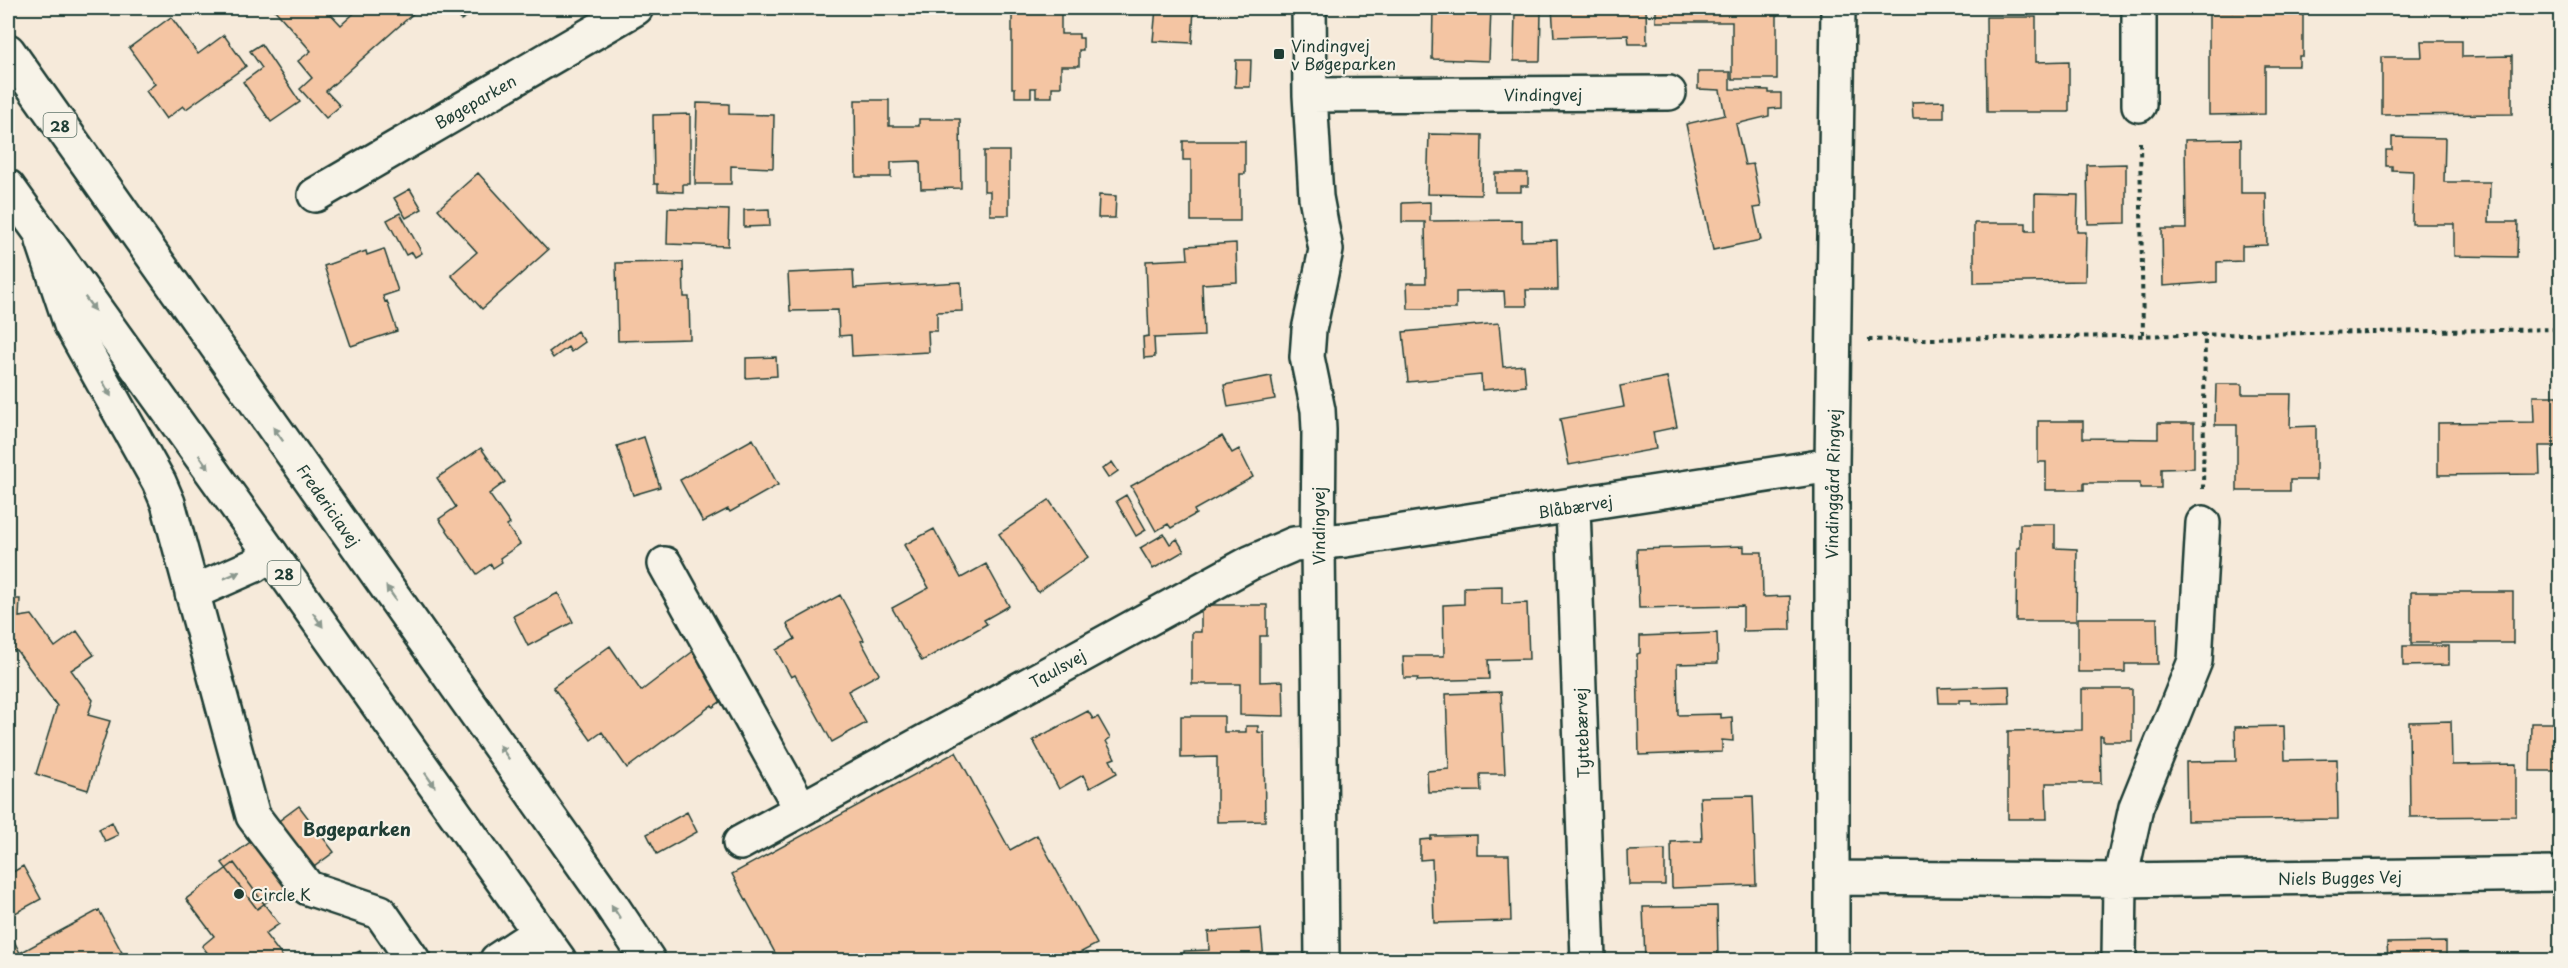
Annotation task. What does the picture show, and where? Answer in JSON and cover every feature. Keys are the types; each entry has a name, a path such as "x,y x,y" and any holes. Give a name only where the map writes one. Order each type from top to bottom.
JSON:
{"street":[{"name":"Bøgeparken","path":"315,195 636,8"},
{"name":"Vindingvej","path":"1309,8 1310,95 1316,197 1326,250 1309,330 1307,357 1318,410 1322,960"},
{"name":"Vindinggård Ringvej","path":"1832,960 1832,465 1838,8"},
{"path":"2139,8 2139,105"},
{"name":"Fredericiavej","path":"8,51 608,900 648,960"},
{"name":"Vindingvej","path":"1310,95 1669,93"},
{"name":"28","path":"8,187 558,960"},
{"path":"43,239 71,325 159,482 168,503 253,816 308,888 380,912 413,960"},
{"name":"Blåbærvej","path":"1318,542 1573,506 1832,465"},
{"name":"Tyttebærvej","path":"1573,506 1588,960"},
{"path":"2120,960 2120,880 2136,807 2195,661 2203,523"},
{"name":"Taulsvej","path":"740,843 1250,563 1294,544 1318,542"},
{"path":"192,593 253,566 271,554"},
{"path":"666,564 801,809"},
{"name":"Niels Bugges Vej","path":"1833,878 2120,880 2560,874"},
{"path":"498,960 538,933"}],"path":[{"path":"2139,105 2143,334"},
{"path":"1834,341 2143,334 2560,329"},
{"path":"2203,523 2205,334"}],"building":[{"path":"273,8 325,8 341,25 360,8 411,8 415,12 326,91 340,106 326,118 300,89 312,78 298,61 311,51"},
{"path":"453,8 481,8 461,20"},
{"path":"1012,8 1052,8 1052,12 1061,12 1061,34 1079,34 1079,38 1083,38 1083,50 1079,50 1079,66 1061,66 1061,87 1052,87 1052,97 1036,97 1036,88 1031,88 1031,97 1015,97 1015,88 1012,88"},
{"path":"1156,8 1194,8 1192,43 1153,41"},
{"path":"1433,8 1491,8 1489,61 1432,59"},
{"path":"1552,8 1646,8 1647,44 1629,44 1628,35 1554,37"},
{"path":"1656,8 1777,8 1777,79 1732,79 1732,22 1656,22"},
{"path":"1515,11 1541,11 1540,61 1514,61"},
{"path":"2303,11 2303,56 2299,56 2299,66 2265,66 2265,114 2209,115 2209,12"},
{"path":"171,17 198,54 224,35 246,66 186,109 183,106 166,119 146,91 155,84 129,48"},
{"path":"1986,17 2036,17 2036,62 2069,61 2069,112 1987,112"},
{"path":"2421,41 2462,41 2462,57 2512,56 2512,114 2382,115 2382,57 2422,57"},
{"path":"261,44 300,102 271,122 243,82 262,68 250,51"},
{"path":"1236,60 1251,60 1250,87 1235,87"},
{"path":"1698,72 1730,72 1730,89 1769,90 1769,93 1781,93 1781,108 1769,109 1769,116 1736,124 1745,165 1753,164 1761,207 1754,208 1761,240 1713,250 1686,124 1725,115 1720,90 1698,89"},
{"path":"855,100 889,100 889,126 919,126 919,119 960,119 961,188 921,189 920,161 891,162 891,177 856,177"},
{"path":"1944,101 1944,118 1913,118 1912,102"},
{"path":"697,103 729,104 729,114 774,115 773,168 731,166 731,184 695,184"},
{"path":"690,114 690,184 683,184 683,192 658,191 658,184 654,184 653,115"},
{"path":"1429,134 1482,135 1481,195 1427,194"},
{"path":"2392,137 2445,138 2444,182 2490,182 2489,222 2518,222 2517,257 2454,256 2454,224 2412,224 2413,171 2392,170 2392,166 2386,166 2386,150 2392,150"},
{"path":"2241,139 2241,193 2266,193 2267,245 2242,246 2242,261 2217,262 2217,282 2163,286 2162,229 2186,229 2185,140"},
{"path":"1183,141 1245,141 1245,174 1240,174 1240,221 1191,221 1191,160 1183,160"},
{"path":"984,151 1009,151 1009,215 990,215 990,191 984,191"},
{"path":"2126,164 2126,223 2088,224 2087,165"},
{"path":"478,173 548,250 482,309 451,275 477,252 438,209"},
{"path":"1495,173 1528,173 1528,186 1521,186 1521,192 1495,192"},
{"path":"410,189 422,209 406,218 394,198"},
{"path":"2035,194 2078,195 2077,232 2086,232 2085,281 1974,283 1974,223 2026,223 2026,231 2035,231"},
{"path":"1099,195 1116,196 1115,218 1098,218"},
{"path":"1430,202 1430,221 1522,220 1522,241 1557,240 1558,290 1526,290 1527,306 1505,306 1504,291 1456,292 1456,309 1408,309 1407,283 1426,283 1425,222 1402,222 1402,203"},
{"path":"668,208 729,210 728,246 667,244"},
{"path":"769,209 770,226 744,227 744,210"},
{"path":"400,213 422,253 415,257 412,252 406,255 387,220"},
{"path":"1236,243 1237,282 1202,284 1204,336 1154,338 1155,357 1144,358 1143,337 1149,336 1146,261 1188,259 1187,246"},
{"path":"384,249 398,291 383,296 385,302 387,301 397,331 351,346 324,266 366,251 367,255"},
{"path":"683,262 684,297 689,297 690,339 618,341 616,263"},
{"path":"853,270 854,288 961,282 962,311 937,312 937,331 928,331 929,352 852,356 851,335 839,336 838,310 790,311 788,273"},
{"path":"1499,323 1503,367 1524,365 1526,386 1482,390 1481,375 1408,382 1403,332"},
{"path":"577,331 585,342 571,352 568,347 553,358 549,352"},
{"path":"776,357 777,376 746,378 746,358"},
{"path":"1271,376 1275,399 1228,407 1224,385"},
{"path":"1667,377 1677,427 1653,432 1656,449 1569,465 1560,419 1624,407 1620,386"},
{"path":"2216,384 2242,384 2242,394 2291,394 2290,427 2316,426 2316,480 2290,480 2290,491 2237,491 2237,425 2215,425"},
{"path":"2533,396 2558,396 2558,404 2560,404 2560,446 2539,446 2540,474 2438,475 2438,423 2534,422"},
{"path":"2038,421 2083,421 2083,438 2158,439 2158,423 2194,423 2194,468 2161,469 2161,488 2140,488 2140,483 2084,483 2084,490 2046,490 2046,462 2038,462"},
{"path":"1222,436 1232,453 1239,449 1253,477 1194,510 1196,514 1171,528 1168,524 1156,531 1131,486"},
{"path":"644,437 660,487 633,495 617,446"},
{"path":"753,439 778,485 730,512 728,509 703,522 680,480"},
{"path":"481,448 505,482 489,494 510,524 507,526 520,544 500,558 502,562 493,568 491,564 477,574 439,519 456,507 437,478"},
{"path":"1112,462 1118,471 1108,478 1102,469"},
{"path":"1126,495 1146,530 1136,536 1116,501"},
{"path":"1049,500 1088,557 1038,592 999,534"},
{"path":"2020,524 2055,524 2055,548 2077,549 2076,621 2016,621 2017,548 2020,548"},
{"path":"934,529 961,578 986,564 1009,606 984,620 987,624 922,661 892,608 929,588 904,545"},
{"path":"1164,534 1170,544 1177,539 1184,551 1153,569 1140,548"},
{"path":"1744,546 1744,552 1762,552 1763,597 1790,596 1791,630 1743,631 1743,606 1639,608 1637,549"},
{"path":"1502,586 1502,604 1527,603 1529,659 1488,660 1489,679 1417,681 1418,678 1404,678 1403,656 1444,656 1443,605 1464,604 1464,587"},
{"path":"2411,592 2513,592 2513,643 2411,643"},
{"path":"558,593 573,622 528,646 513,616"},
{"path":"840,595 879,674 848,691 866,723 832,742 795,675 791,677 776,650 795,639 787,624"},
{"path":"8,599 20,599 19,617 32,615 55,647 77,631 94,655 71,670 93,700 88,715 110,721 88,790 36,774 57,706 17,651 8,650"},
{"path":"1201,605 1267,605 1267,636 1260,636 1260,682 1283,681 1284,716 1240,715 1240,684 1192,684 1192,632 1201,632"},
{"path":"2078,618 2157,618 2158,664 2125,664 2125,672 2078,672"},
{"path":"1717,633 1718,663 1677,664 1678,715 1721,714 1721,718 1732,717 1733,741 1722,740 1722,752 1639,755 1637,654 1640,653 1640,636"},
{"path":"610,646 641,691 700,646 728,696 713,707 712,705 627,768 602,732 591,740 553,687"},
{"path":"2403,646 2449,646 2449,665 2403,666"},
{"path":"2009,686 2010,703 1972,704 1972,700 1959,700 1959,703 1939,703 1938,688"},
{"path":"2082,689 2132,689 2132,741 2103,741 2103,736 2100,736 2101,783 2046,783 2047,819 2008,819 2008,731 2082,730"},
{"path":"1501,692 1505,774 1480,774 1481,791 1428,792 1427,771 1449,769 1446,694"},
{"path":"1088,711 1093,719 1098,717 1110,738 1106,741 1115,758 1110,760 1117,773 1090,788 1083,775 1059,789 1033,740"},
{"path":"1181,716 1224,716 1224,732 1246,732 1246,726 1258,726 1258,732 1264,733 1265,821 1217,822 1217,757 1181,758"},
{"path":"2451,721 2452,765 2516,764 2516,816 2410,817 2409,722"},
{"path":"2531,723 2560,723 2560,771 2530,771"},
{"path":"2284,726 2285,760 2337,759 2338,819 2187,821 2186,762 2236,761 2235,727"},
{"path":"956,752 1010,850 1037,835 1097,944 1066,960 779,960 732,874"},
{"path":"1753,796 1756,885 1672,888 1671,842 1702,841 1700,797"},
{"path":"299,806 334,852 257,909 222,863"},
{"path":"687,812 697,832 657,854 647,834"},
{"path":"112,822 118,835 105,841 99,829"},
{"path":"1477,835 1477,855 1509,855 1511,921 1434,923 1432,859 1420,860 1420,840 1431,839 1431,836"},
{"path":"1665,850 1665,885 1629,885 1628,851"},
{"path":"234,863 279,924 265,934 285,960 213,960 202,946 214,936 186,899"},
{"path":"23,866 41,899 8,917 8,875"},
{"path":"1717,906 1718,960 1645,960 1643,907"},
{"path":"99,910 126,960 8,960 8,929 20,953"},
{"path":"1261,929 1264,960 1184,960 1184,951 1209,950 1208,932"},
{"path":"2446,942 2446,960 2388,960 2387,943"},
{"path":"360,951 365,960 341,960"}],"place":[{"name":"Vindingvej v Bøgeparken","path":"1279,54"},
{"name":"Circle K","path":"239,894"}],"district":[{"name":"Bøgeparken","path":"357,828"}]}
